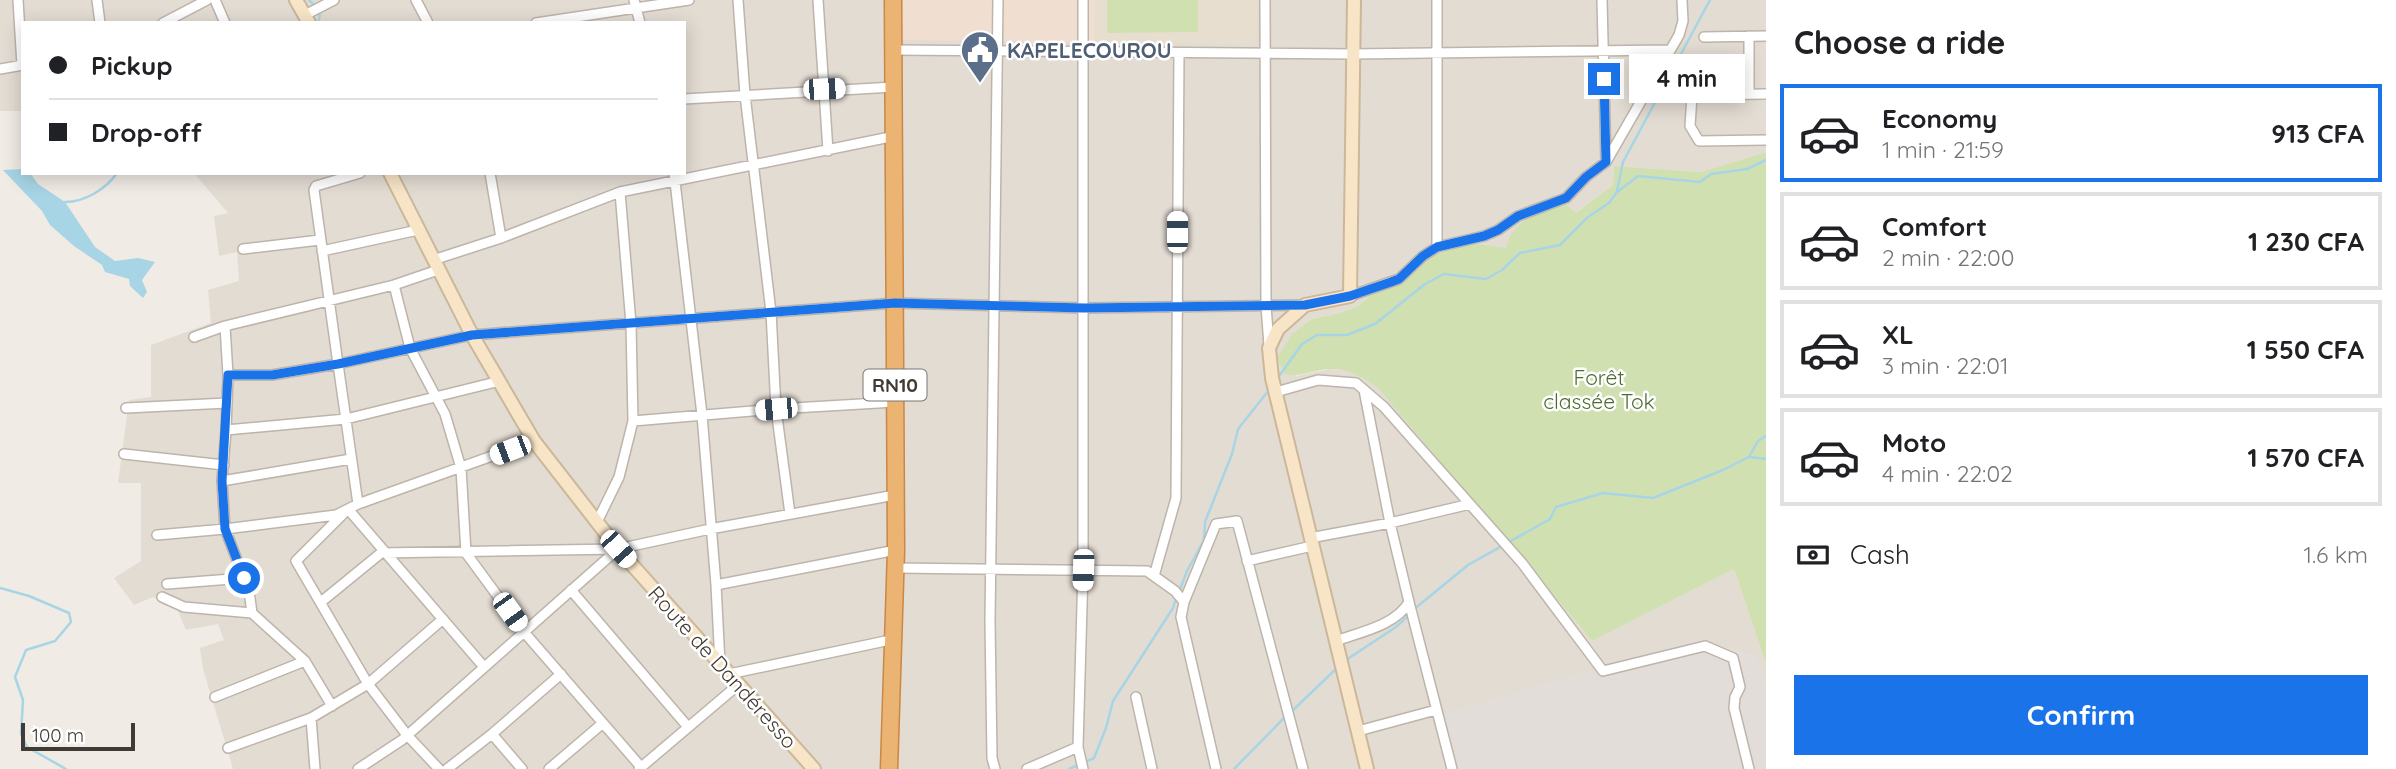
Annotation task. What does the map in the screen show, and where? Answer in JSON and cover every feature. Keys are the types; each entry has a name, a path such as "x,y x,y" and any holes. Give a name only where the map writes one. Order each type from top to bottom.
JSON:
{"highway":[{"name":"RN10","path":"889,769 896,550 893,0"}],"street":[{"path":"18,0 21,49"},
{"path":"97,0 100,21"},
{"path":"167,21 207,0"},
{"path":"215,0 224,21"},
{"path":"296,0 307,19 334,0"},
{"path":"416,0 427,21"},
{"path":"546,21 635,4 689,0"},
{"path":"738,0 745,95 771,312 776,409 790,514"},
{"path":"818,0 828,151"},
{"path":"995,769 992,758 991,569 998,0"},
{"path":"1082,765 1078,747 1083,570 1083,0"},
{"path":"1265,0 1266,306 1274,387 1367,769"},
{"path":"1350,296 1354,0"},
{"path":"1437,0 1437,247"},
{"path":"1602,0 1606,162"},
{"path":"228,375 272,375 338,364 472,335 895,303 1176,308 1305,305 1350,296 1399,279 1423,256 1437,247 1484,236 1518,216 1566,198 1586,177 1606,162 1679,35 1683,22 1682,0"},
{"path":"635,4 639,21"},
{"path":"1749,36 1749,94"},
{"path":"1704,37 1766,36"},
{"path":"894,50 1179,54 1670,50"},
{"path":"1154,576 1176,498 1179,54"},
{"path":"0,69 21,65"},
{"path":"686,99 894,87"},
{"path":"1766,94 1692,95 1690,126 1699,141 1766,140"},
{"path":"194,337 225,326 394,285 501,238 620,192 674,177 755,166 895,136"},
{"path":"353,175 316,186 313,198 358,504"},
{"name":"Route de Dandéresso","path":"391,175 472,335 534,441 618,549 814,769"},
{"path":"490,175 501,238"},
{"path":"674,177 702,415 720,664"},
{"path":"597,522 619,477 633,421 631,324 620,192"},
{"path":"322,251 418,230"},
{"path":"243,249 320,240"},
{"path":"394,285 410,348 445,414 461,468 466,552 524,632 640,768 738,685"},
{"path":"1269,348 1278,329 1305,305"},
{"path":"225,326 228,375 222,481 225,529 249,591 252,612"},
{"path":"1274,387 1318,380 1356,383 1384,407 1522,563 1603,671 1705,646 1733,658 1740,687 1734,708 1749,769"},
{"path":"226,430 346,419 500,381"},
{"path":"1364,390 1390,523 1451,769"},
{"path":"633,421 895,402"},
{"path":"127,408 227,403"},
{"path":"157,535 336,515 358,504 534,441"},
{"path":"124,454 224,465"},
{"path":"222,481 351,459"},
{"path":"321,602 380,553 618,549 895,495"},
{"path":"1247,561 1311,542 1470,504"},
{"path":"348,509 484,667"},
{"path":"348,509 296,561 368,684 407,735 439,769"},
{"path":"1216,769 1181,617 1180,597 1216,524 1237,521 1303,769"},
{"path":"358,769 407,735 618,549"},
{"path":"716,585 896,550"},
{"path":"895,568 1147,571 1180,597"},
{"path":"167,584 244,578"},
{"path":"572,590 688,727"},
{"path":"162,597 184,607 252,612 305,661 332,706"},
{"path":"1336,641 1390,621 1405,609 1409,602"},
{"path":"228,748 311,718 332,706 368,684 443,619"},
{"path":"729,674 895,639"},
{"path":"215,697 305,661"},
{"path":"447,769 561,674"},
{"path":"1136,697 1152,769"},
{"path":"1358,731 1436,710"},
{"path":"311,718 315,769"},
{"path":"549,769 603,723"},
{"path":"492,734 522,769"},
{"path":"1027,769 1078,747"}],"shaded area":[{"path":"0,0 1766,0 1766,152 1701,172 1614,166 1613,185 1576,213 1506,249 1470,243 1432,255 1409,277 1373,293 1358,306 1311,319 1296,376 1330,369 1352,371 1378,387 1592,641 1734,569 1766,664 1766,686 1754,655 1749,656 1699,639 1456,769 233,769 203,669 200,648 224,640 218,624 186,630 177,609 153,597 134,605 114,578 141,561 141,483 118,483 129,400 151,397 151,345 211,323 208,290 239,281 237,252 219,256 214,216 228,213 196,175 686,175 686,21 21,21 21,111 0,111"},
{"path":"902,0 1095,0 1094,42 902,40"},
{"path":"1095,0 1257,0 1257,37 1253,43 1094,42"},
{"path":"1699,639 1748,656 1754,654 1766,686 1766,769 1456,769 1441,714"}],"green space":[{"path":"1107,0 1198,0 1198,32 1107,33"},
{"name":"Forêt classée Tok","path":"1766,152 1766,664 1734,569 1592,641 1378,388 1344,370 1324,369 1297,375 1285,374 1277,358 1292,334 1312,319 1358,306 1373,293 1409,277 1432,255 1470,243 1506,248 1509,238 1520,224 1563,202 1576,213 1613,185 1614,166 1701,172"}],"water":[{"path":"21,169 21,175 31,175 38,184 65,202 95,247 115,261 138,258 155,262 142,280 147,292 143,298 130,286 129,279 105,272 102,265 50,225 42,211 3,170"}],"waterway":[{"path":"309,0 315,6"},
{"path":"1617,191 1623,162 1710,0"},
{"path":"318,21 320,15"},
{"path":"1277,379 1302,344 1317,335 1347,335 1375,324 1425,284 1444,274 1486,279 1502,270 1520,253 1560,245 1588,217 1609,203 1617,192 1638,176 1700,182 1711,174 1747,169 1766,160"},
{"path":"65,202 94,194 115,175"},
{"path":"1179,592 1204,540 1205,522 1232,454 1238,429 1269,390"},
{"path":"1749,457 1758,441 1766,436"},
{"path":"1413,610 1468,565 1550,519 1556,507 1603,493 1653,498 1749,457 1766,459"},
{"path":"0,588 29,596 69,613 71,622 55,641 26,650 15,677 23,700 21,734 27,747 66,769"},
{"path":"1069,769 1094,758 1113,701 1173,608 1176,598"},
{"path":"1346,660 1396,627 1409,615"},
{"path":"1290,713 1338,667"},
{"path":"1234,769 1285,717"}],"place":[{"name":"KAPELECOUROU","path":"980,84"}],"route":[{"path":"244,578 225,529 222,481 228,375 272,375 338,364 472,335 895,303 1176,308 1305,305 1329,301 1399,279 1423,256 1437,247 1484,236 1518,216 1566,198 1586,177 1606,162 1604,79"}]}
